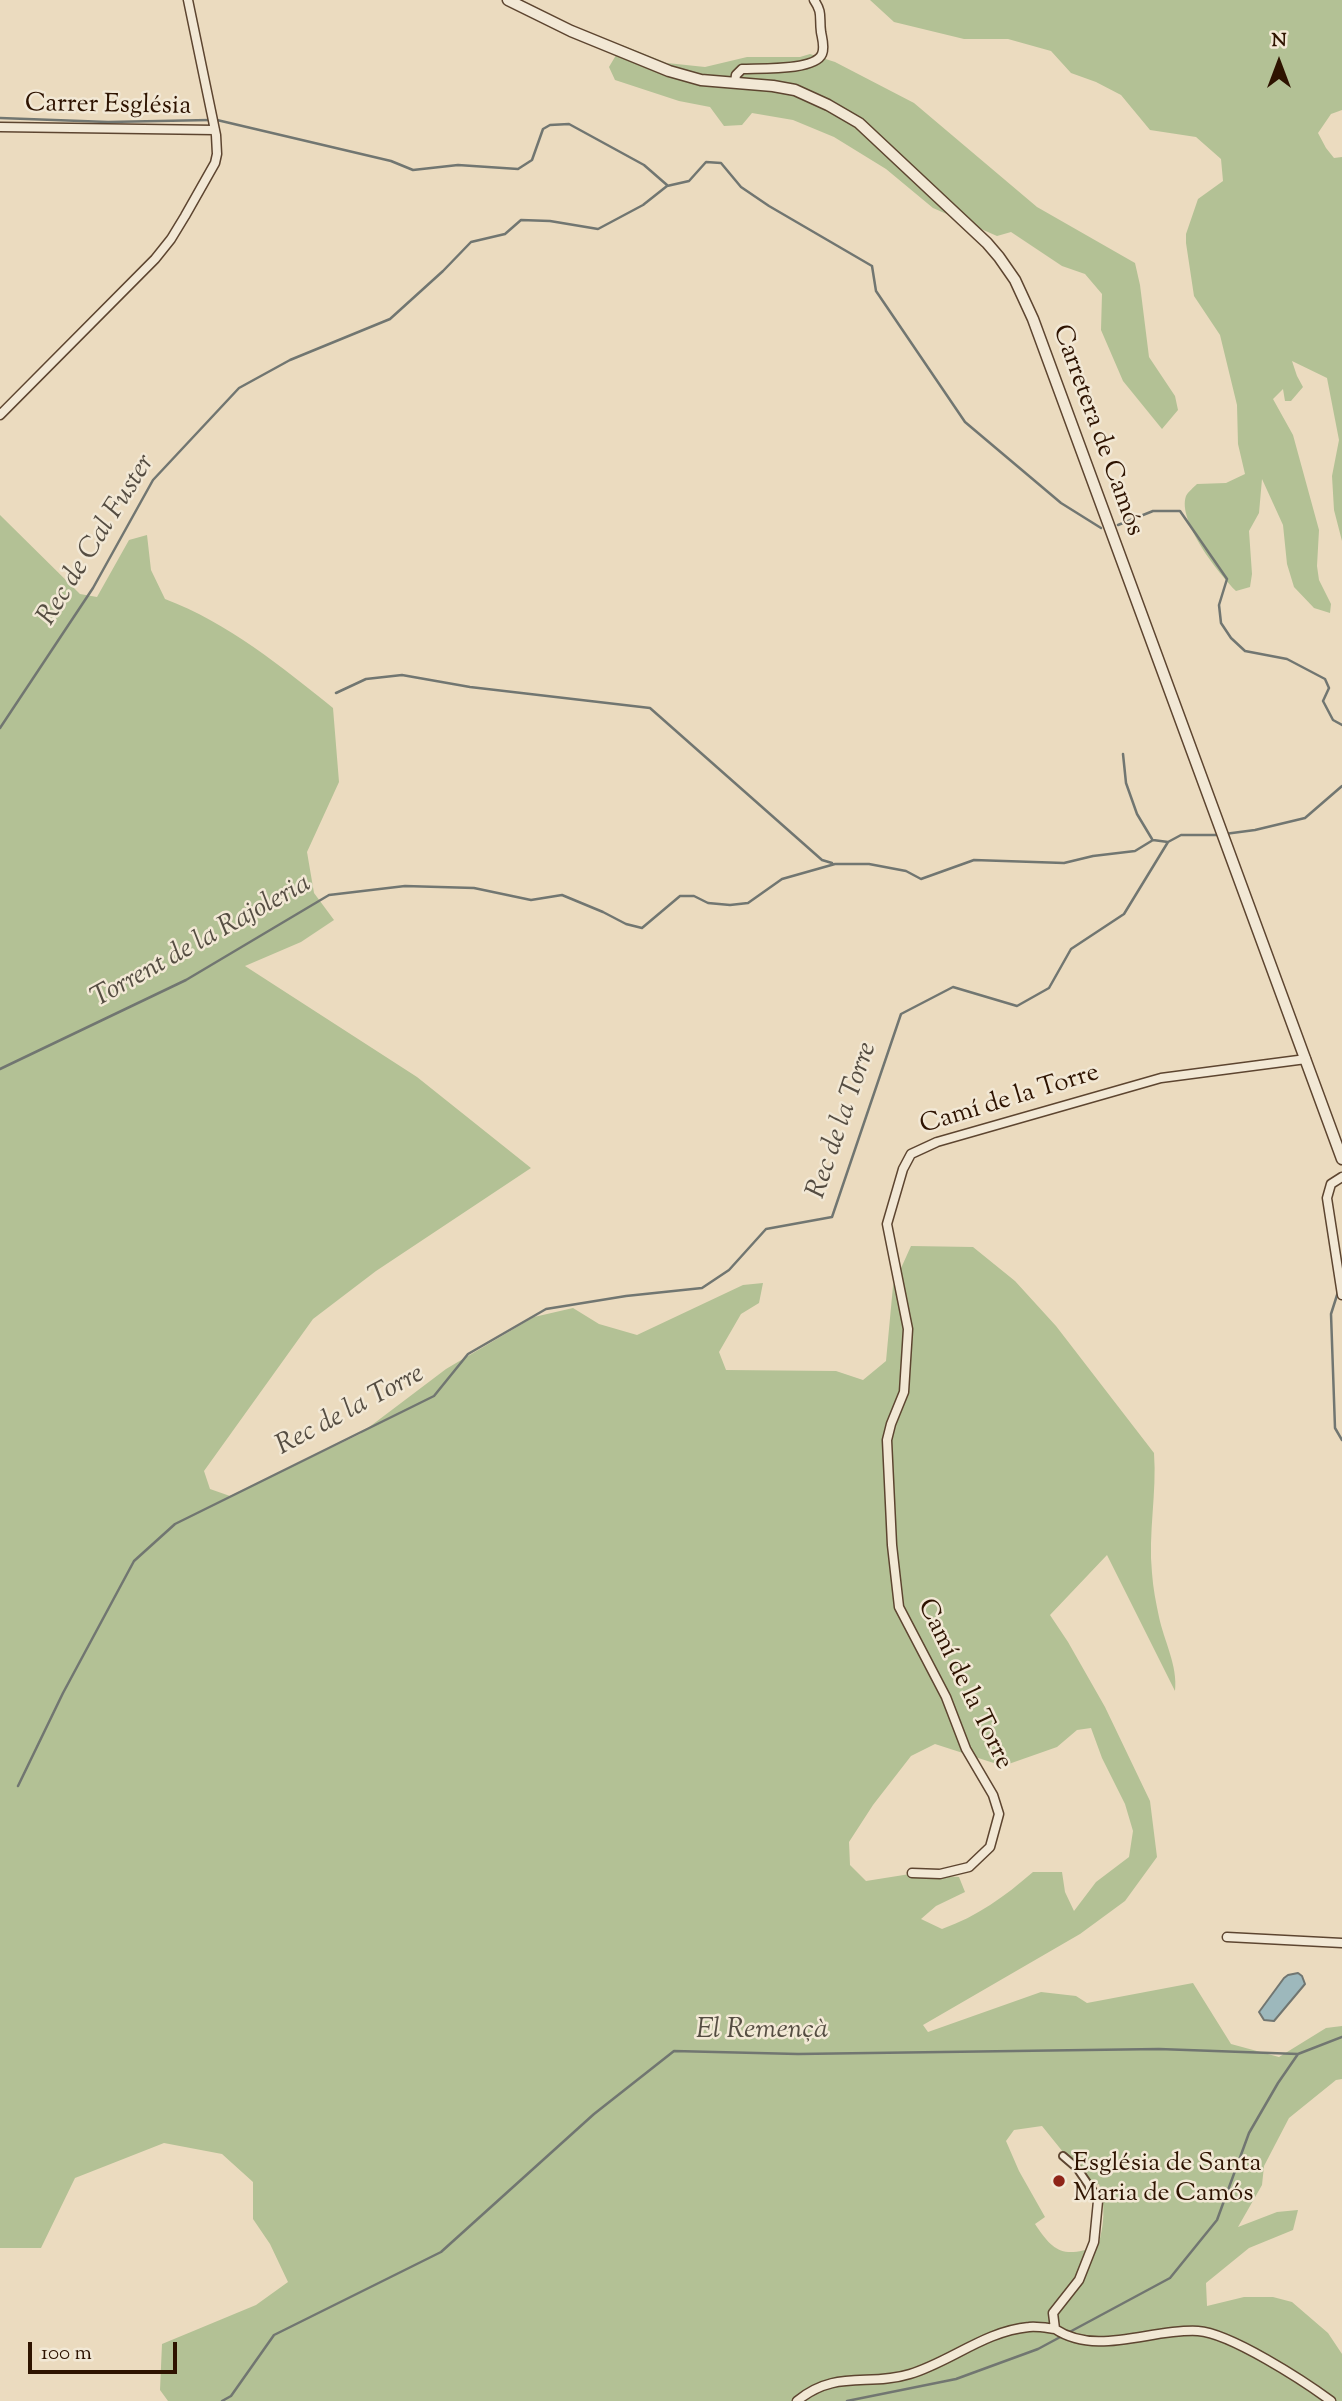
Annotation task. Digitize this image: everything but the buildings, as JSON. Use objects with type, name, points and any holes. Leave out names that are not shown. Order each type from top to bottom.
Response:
[{"type":"street","points":[[0,415],[155,258],[171,239],[215,163],[215,130],[188,0]]},
{"type":"street","name":"Carretera de Camós","points":[[508,0],[571,31],[669,71],[701,80],[760,83],[795,90],[828,104],[859,123],[987,243],[1006,267],[1033,319],[1342,1159]]},
{"type":"street","points":[[735,82],[736,75],[742,69],[787,67],[817,60],[822,54],[823,43],[820,29],[821,9],[814,0]]},
{"type":"street","name":"Carrer Església","points":[[0,127],[215,130]]},
{"type":"street","name":"Camí de la Torre","points":[[912,1873],[940,1874],[969,1867],[990,1847],[999,1814],[993,1795],[966,1749],[946,1698],[899,1607],[892,1545],[887,1440],[904,1392],[908,1329],[887,1224],[903,1169],[911,1154],[937,1142],[1161,1078],[1306,1059]]},
{"type":"street","points":[[1342,1178],[1331,1184],[1327,1198],[1342,1295]]},
{"type":"street","points":[[1227,1937],[1342,1943]]},
{"type":"street","points":[[1055,2329],[1053,2313],[1079,2280],[1094,2242],[1098,2201],[1077,2168],[1063,2155]]},
{"type":"street","points":[[797,2401],[810,2391],[831,2382],[907,2375],[1002,2332],[1030,2326],[1055,2329],[1073,2339],[1096,2341],[1197,2331],[1221,2335],[1331,2401]]},
{"type":"green space","points":[[870,0],[1342,0],[1342,110],[1331,114],[1318,133],[1334,158],[1342,157],[1342,541],[1334,510],[1332,476],[1339,440],[1327,378],[1292,361],[1303,387],[1291,401],[1285,401],[1283,389],[1273,399],[1293,435],[1319,530],[1317,566],[1319,580],[1331,604],[1330,613],[1314,608],[1294,587],[1287,564],[1283,525],[1262,479],[1259,513],[1249,531],[1252,574],[1250,587],[1236,591],[1210,560],[1193,533],[1185,507],[1186,496],[1197,484],[1226,483],[1245,474],[1238,444],[1237,405],[1220,335],[1194,296],[1186,243],[1186,234],[1198,199],[1223,181],[1221,159],[1196,137],[1150,130],[1121,95],[1071,73],[1051,51],[1008,39],[964,39],[894,22]]},
{"type":"green space","points":[[622,45],[667,63],[705,67],[747,57],[800,57],[810,54],[835,62],[914,103],[1037,207],[1135,263],[1149,357],[1175,396],[1178,410],[1162,429],[1123,381],[1101,330],[1102,294],[1085,274],[1062,266],[1011,232],[997,236],[933,208],[886,169],[834,137],[793,120],[752,113],[742,125],[724,126],[710,107],[679,101],[615,80],[609,67]]},
{"type":"green space","points":[[0,515],[80,594],[97,597],[129,540],[147,535],[151,570],[165,599],[232,633],[274,661],[333,708],[339,782],[307,852],[314,893],[334,920],[301,942],[245,966],[417,1077],[531,1168],[376,1271],[313,1319],[204,1471],[210,1489],[230,1496],[360,1434],[446,1369],[534,1317],[573,1308],[599,1324],[637,1335],[743,1285],[763,1283],[759,1303],[741,1314],[719,1352],[726,1370],[836,1371],[863,1380],[886,1361],[893,1286],[911,1246],[973,1247],[1015,1281],[1056,1326],[1154,1453],[1152,1579],[1174,1672],[1175,1691],[1107,1555],[1050,1615],[1105,1707],[1150,1801],[1157,1857],[1125,1901],[1080,1934],[923,2025],[928,2032],[1041,1992],[1076,1996],[1087,2003],[1193,1983],[1231,2044],[1279,2057],[1326,2028],[1342,2026],[1342,2079],[1336,2080],[1289,2118],[1264,2166],[1262,2185],[1238,2227],[1277,2212],[1298,2210],[1293,2230],[1249,2248],[1206,2283],[1207,2306],[1244,2297],[1273,2297],[1292,2302],[1328,2333],[1342,2354],[1342,2401],[168,2401],[160,2390],[162,2344],[256,2305],[288,2282],[270,2244],[253,2219],[253,2182],[222,2154],[164,2143],[75,2178],[41,2248],[0,2248]],"holes":[[[1091,1728],[1102,1758],[1125,1804],[1133,1831],[1129,1857],[1096,1882],[1074,1911],[1065,1892],[1062,1872],[1033,1872],[990,1905],[942,1929],[921,1919],[936,1906],[965,1892],[959,1877],[910,1874],[866,1881],[850,1865],[849,1842],[873,1805],[911,1756],[935,1744],[1003,1766],[1057,1747],[1077,1730]],[[1042,2126],[1063,2152],[1082,2167],[1094,2186],[1099,2184],[1103,2215],[1098,2246],[1076,2252],[1061,2250],[1054,2247],[1035,2224],[1045,2217],[1019,2171],[1006,2141],[1014,2130]]]},
{"type":"water","points":[[1298,1973],[1305,1984],[1274,2021],[1264,2020],[1259,2012],[1284,1978]]},
{"type":"waterway","points":[[0,118],[108,122],[210,120]]},
{"type":"waterway","points":[[217,120],[391,161],[413,170],[458,165],[518,169],[532,160],[543,129],[550,125],[569,124],[644,165],[667,185]]},
{"type":"waterway","name":"Rec de Cal Fuster","points":[[0,728],[93,588],[153,480],[239,388],[290,360],[390,319],[471,242],[505,234],[521,220],[550,221],[598,229],[643,205],[667,186],[689,181],[706,162],[721,163],[741,187],[872,266],[876,291],[965,422],[1061,503],[1101,528]]},
{"type":"waterway","name":"Rec de Cal Fuster","points":[[1118,525],[1153,511],[1180,511],[1227,579],[1219,605],[1221,623],[1231,638],[1245,651],[1287,659],[1325,679],[1329,688],[1323,701],[1333,720],[1342,725]]},
{"type":"waterway","points":[[336,693],[366,679],[402,675],[470,687],[650,708],[822,860],[832,863]]},
{"type":"waterway","points":[[1123,754],[1126,783],[1137,814],[1152,839]]},
{"type":"waterway","name":"Torrent de la Rajoleria","points":[[0,1069],[186,980],[329,895],[405,886],[474,888],[531,900],[562,895],[626,924],[642,928],[680,896],[694,896],[708,903],[748,903],[782,879],[835,864],[869,864],[906,871],[921,879],[974,860],[1064,863],[1135,851],[1153,840],[1168,842],[1181,835],[1217,835],[1255,830],[1305,818],[1342,786]]},
{"type":"waterway","name":"Rec de la Torre","points":[[18,1786],[63,1693],[134,1561],[175,1524],[434,1396],[468,1354],[546,1309],[626,1296],[702,1288],[729,1270],[766,1229],[832,1217],[901,1014],[953,987],[1017,1006],[1049,988],[1071,949],[1124,914],[1168,842]]},
{"type":"waterway","name":"El Remençà","points":[[1338,1292],[1331,1314],[1335,1428],[1342,1440]]},
{"type":"waterway","name":"El Remençà","points":[[222,2401],[231,2396],[274,2335],[441,2252],[594,2114],[674,2051],[798,2054],[1159,2049],[1298,2054],[1342,2037]]},
{"type":"waterway","points":[[847,2401],[956,2379],[1038,2349],[1170,2278],[1217,2220],[1249,2133],[1298,2054]]},
{"type":"place","name":"Església de Santa Maria de Camós","points":[[1059,2181]]}]
